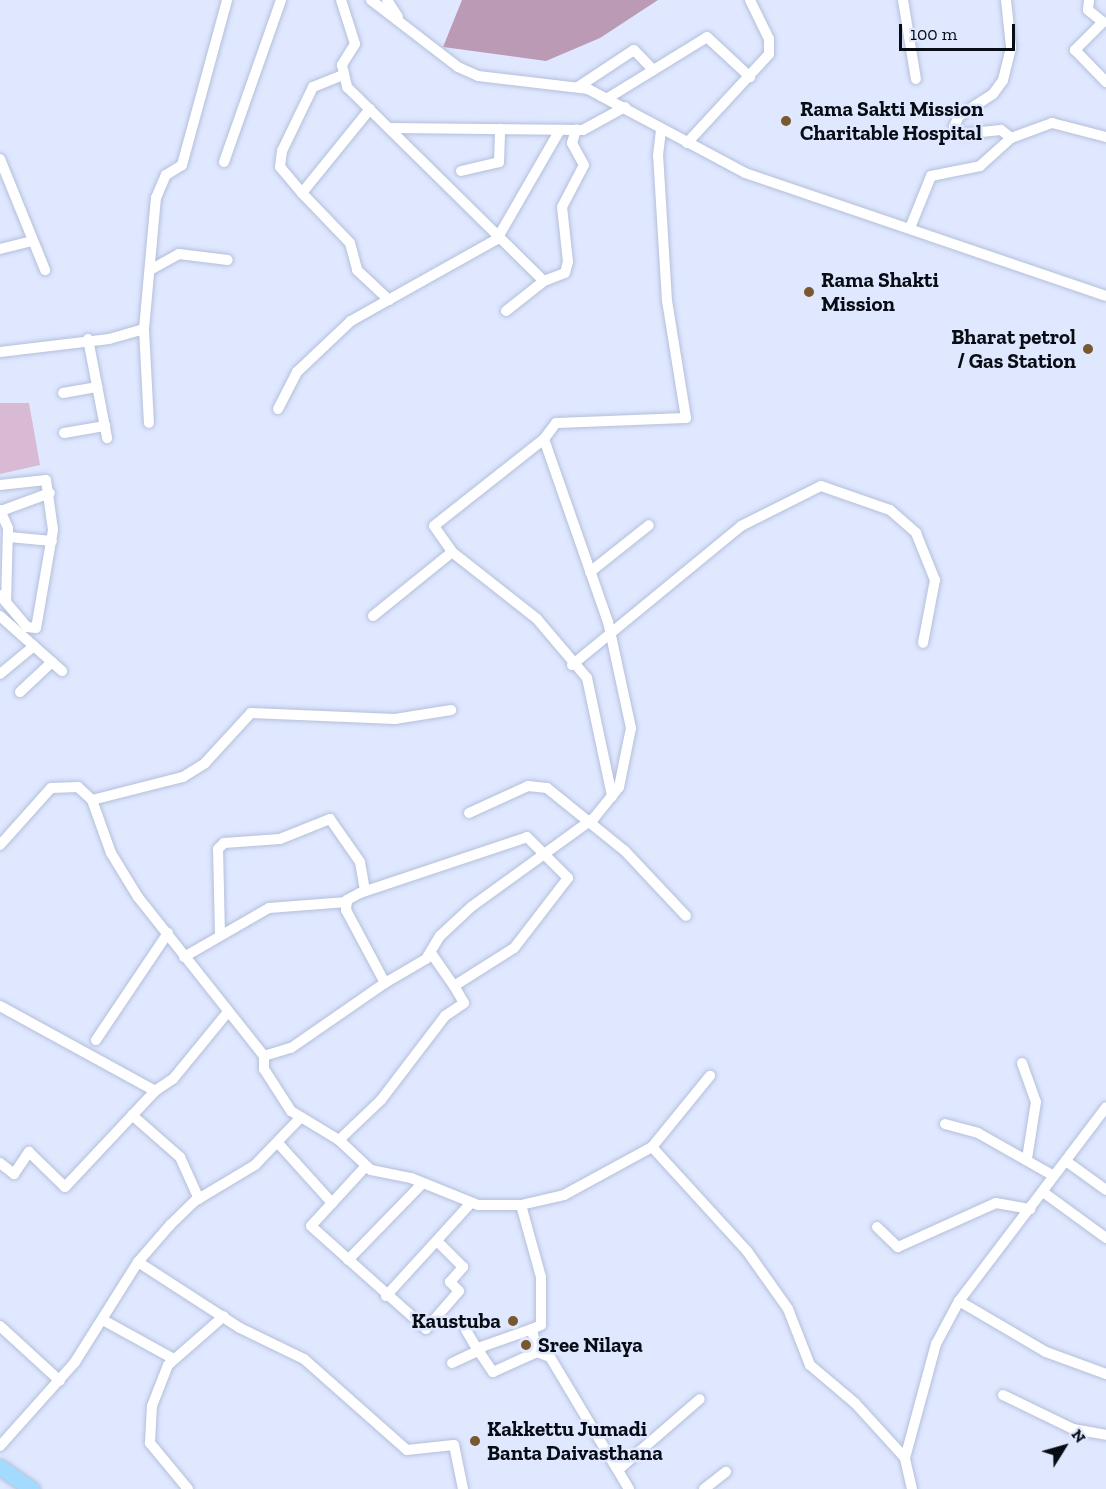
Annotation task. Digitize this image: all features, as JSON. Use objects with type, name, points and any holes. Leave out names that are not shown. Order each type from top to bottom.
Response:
[{"type":"highway","points":[[0,1467],[32,1489]]},
{"type":"street","points":[[149,423],[144,329],[152,269],[150,233],[156,198],[166,175],[182,165],[227,0]]},
{"type":"street","points":[[224,162],[281,0]]},
{"type":"street","points":[[341,0],[355,44],[342,65],[347,87],[497,239],[544,281]]},
{"type":"street","points":[[371,0],[458,67],[478,76],[578,87],[608,98],[745,173],[1105,293]]},
{"type":"street","points":[[387,0],[403,23]]},
{"type":"street","points":[[687,142],[769,54],[769,39],[750,0]]},
{"type":"street","points":[[903,0],[916,79]]},
{"type":"street","points":[[1006,0],[1011,47],[1003,80],[993,94],[959,116],[954,128],[962,134],[1001,130],[1011,138]]},
{"type":"street","points":[[1089,0],[1088,10],[1103,22],[1075,50],[1106,82]]},
{"type":"street","points":[[608,98],[708,37],[750,77]]},
{"type":"street","points":[[578,87],[634,50],[653,70]]},
{"type":"street","points":[[343,75],[313,87],[287,137],[280,167],[350,243],[357,270],[389,300]]},
{"type":"street","points":[[389,128],[576,130],[625,107]]},
{"type":"street","points":[[302,193],[370,109]]},
{"type":"street","points":[[910,228],[931,176],[980,166],[1011,138],[1052,123],[1106,137]]},
{"type":"street","points":[[461,171],[499,162],[500,129]]},
{"type":"street","points":[[612,796],[600,718],[587,678],[572,664],[537,619],[452,552],[434,526],[544,439],[556,423],[686,418],[667,301],[658,155],[662,129]]},
{"type":"street","points":[[278,409],[285,389],[328,340],[389,300],[497,239],[560,130]]},
{"type":"street","points":[[506,311],[544,281],[558,279],[568,262],[562,207],[584,165],[572,142],[576,130]]},
{"type":"street","points":[[0,159],[29,242],[45,270]]},
{"type":"street","points":[[0,249],[29,242]]},
{"type":"street","points":[[152,269],[179,254],[228,260]]},
{"type":"street","points":[[0,352],[144,329]]},
{"type":"street","points":[[88,339],[107,438]]},
{"type":"street","points":[[63,393],[98,387]]},
{"type":"street","points":[[64,434],[105,426]]},
{"type":"street","points":[[264,1056],[291,1048],[431,953],[440,936],[471,907],[588,824],[612,796],[627,759],[631,728],[611,638],[544,439]]},
{"type":"street","points":[[0,485],[40,478],[50,493],[52,541],[40,623],[27,627],[3,599],[3,563],[9,537],[0,510],[50,493]]},
{"type":"street","points":[[572,664],[611,638],[741,526],[821,486],[890,510],[916,532],[935,580],[923,643]]},
{"type":"street","points":[[590,572],[649,525]]},
{"type":"street","points":[[9,537],[52,541]]},
{"type":"street","points":[[373,616],[452,552]]},
{"type":"street","points":[[1,620],[62,670]]},
{"type":"street","points":[[0,674],[34,646]]},
{"type":"street","points":[[20,692],[51,662]]},
{"type":"street","points":[[92,800],[183,777],[205,763],[251,713],[394,719],[451,710]]},
{"type":"street","points":[[0,845],[51,788],[72,785],[92,800],[111,853],[184,957],[264,1056],[264,1069],[284,1102],[301,1117],[339,1140],[366,1166],[423,1183],[471,1203],[521,1205],[564,1195],[652,1147],[710,1076]]},
{"type":"street","points":[[469,813],[528,786],[547,788],[588,824],[625,851],[686,916]]},
{"type":"street","points":[[220,935],[218,849],[224,843],[280,839],[330,819],[360,862],[365,891]]},
{"type":"street","points":[[184,957],[269,908],[346,902],[365,891],[526,837],[548,854],[568,878],[514,948],[454,986]]},
{"type":"street","points":[[346,902],[385,983]]},
{"type":"street","points":[[96,1040],[168,933]]},
{"type":"street","points":[[339,1140],[374,1108],[445,1016],[464,1003],[431,953]]},
{"type":"street","points":[[0,1006],[155,1091]]},
{"type":"street","points":[[0,1163],[14,1174],[29,1152],[65,1187],[155,1091],[173,1079],[227,1013]]},
{"type":"street","points":[[1022,1063],[1036,1102],[1027,1159]]},
{"type":"street","points":[[912,1489],[905,1458],[936,1344],[959,1301],[1106,1107]]},
{"type":"street","points":[[132,1114],[180,1157],[199,1199]]},
{"type":"street","points":[[0,1446],[60,1381],[103,1320],[138,1262],[199,1199],[255,1165],[301,1117]]},
{"type":"street","points":[[945,1124],[978,1133],[1054,1176]]},
{"type":"street","points":[[278,1143],[332,1203]]},
{"type":"street","points":[[652,1147],[747,1251],[788,1309],[810,1365],[855,1403],[905,1458]]},
{"type":"street","points":[[1066,1161],[1106,1190]]},
{"type":"street","points":[[366,1166],[311,1226],[386,1296],[426,1329],[459,1291],[450,1282],[463,1267],[438,1242]]},
{"type":"street","points":[[348,1260],[423,1183]]},
{"type":"street","points":[[1043,1192],[1106,1238]]},
{"type":"street","points":[[386,1296],[438,1242],[471,1203]]},
{"type":"street","points":[[877,1227],[898,1247],[996,1203],[1030,1209]]},
{"type":"street","points":[[452,1363],[541,1325],[543,1302],[521,1205]]},
{"type":"street","points":[[138,1262],[224,1317],[304,1359],[407,1450],[454,1445],[464,1489]]},
{"type":"street","points":[[959,1301],[1046,1352],[1106,1374]]},
{"type":"street","points":[[188,1489],[150,1443],[152,1406],[174,1359],[224,1317]]},
{"type":"street","points":[[103,1320],[174,1359]]},
{"type":"street","points":[[0,1326],[60,1381]]},
{"type":"street","points":[[532,1329],[537,1352]]},
{"type":"street","points":[[466,1330],[493,1372],[537,1352],[550,1357],[629,1489]]},
{"type":"street","points":[[1003,1395],[1072,1429],[1106,1435]]},
{"type":"street","points":[[618,1470],[700,1399]]},
{"type":"street","points":[[704,1489],[726,1472]]},
{"type":"shaded area","points":[[462,0],[658,0],[600,38],[546,61],[443,47]]},
{"type":"shaded area","points":[[0,403],[29,403],[40,465],[0,474]]},
{"type":"place","name":"Rama Sakti Mission Charitable Hospital","points":[[786,121]]},
{"type":"place","name":"Rama Shakti Mission","points":[[809,292]]},
{"type":"place","name":"Bharat petrol / Gas Station","points":[[1088,349]]},
{"type":"place","name":"Kaustuba","points":[[513,1321]]},
{"type":"place","name":"Sree Nilaya","points":[[526,1345]]},
{"type":"place","name":"Kakkettu Jumadi Banta Daivasthana","points":[[475,1441]]}]
